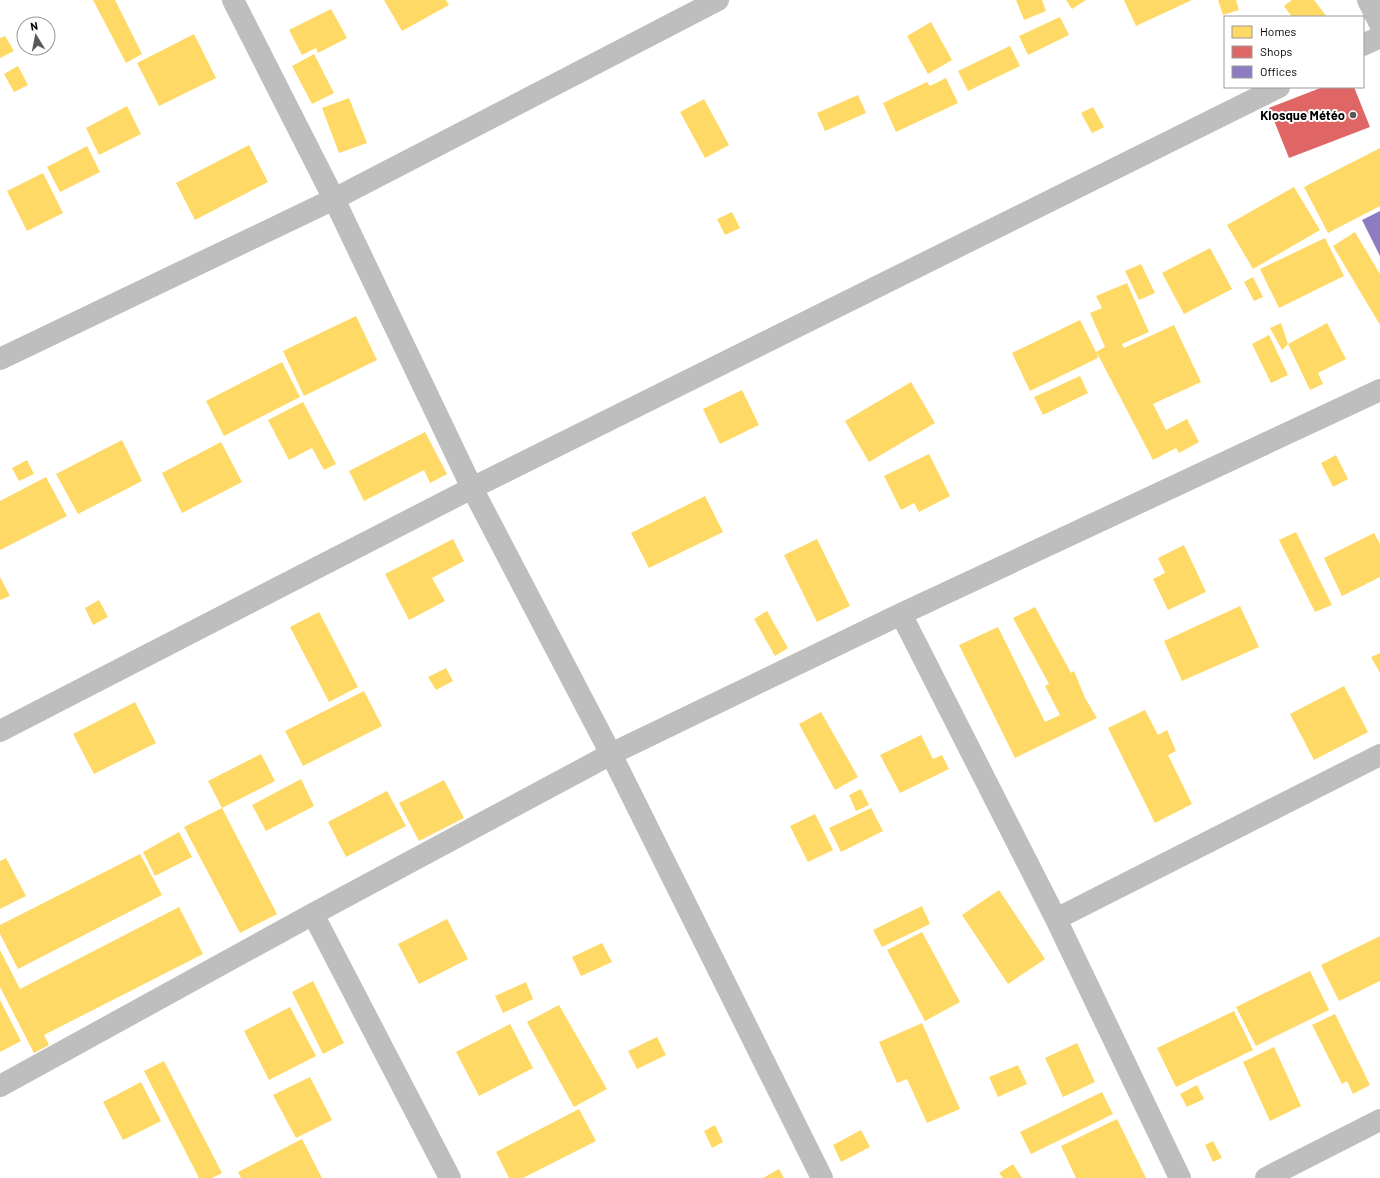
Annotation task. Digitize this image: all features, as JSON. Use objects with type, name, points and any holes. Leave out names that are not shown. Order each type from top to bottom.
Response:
[{"type":"street","points":[[232,0],[334,199],[472,488],[610,754],[822,1178]]},
{"type":"street","points":[[0,359],[334,199],[718,0]]},
{"type":"street","points":[[1368,0],[1380,24]]},
{"type":"street","points":[[1364,45],[1380,37]]},
{"type":"street","points":[[0,731],[472,488],[1277,88]]},
{"type":"street","points":[[0,1086],[313,914],[610,754],[902,614],[1380,390]]},
{"type":"street","points":[[902,614],[1056,919],[1180,1178]]},
{"type":"street","points":[[1056,919],[1380,754]]},
{"type":"street","points":[[313,914],[450,1178]]},
{"type":"street","points":[[1266,1178],[1380,1120]]},
{"type":"building: Homes","points":[[93,0],[115,0],[142,54],[126,63]]},
{"type":"building: Homes","points":[[384,0],[446,0],[449,5],[402,31]]},
{"type":"building: Homes","points":[[1016,0],[1042,0],[1046,11],[1024,20]]},
{"type":"building: Homes","points":[[1066,0],[1086,0],[1072,9]]},
{"type":"building: Homes","points":[[1124,0],[1192,0],[1136,26]]},
{"type":"building: Homes","points":[[1218,0],[1236,0],[1239,10],[1223,15]]},
{"type":"building: Homes","points":[[1292,0],[1314,0],[1326,16],[1291,16],[1284,6]]},
{"type":"building: Homes","points":[[331,9],[347,38],[318,53],[316,48],[302,55],[289,30]]},
{"type":"building: Homes","points":[[1060,17],[1069,35],[1028,55],[1019,36]]},
{"type":"building: Homes","points":[[931,22],[952,60],[928,74],[907,36]]},
{"type":"building: Homes","points":[[194,34],[216,78],[159,106],[137,63]]},
{"type":"building: Homes","points":[[5,36],[14,51],[0,58],[0,38]]},
{"type":"building: Homes","points":[[1010,46],[1020,66],[968,91],[958,71]]},
{"type":"building: Homes","points":[[314,54],[334,93],[312,104],[292,66]]},
{"type":"building: Homes","points":[[18,66],[28,85],[14,92],[4,74]]},
{"type":"building: Homes","points":[[946,78],[958,103],[896,132],[883,103],[927,82],[930,86]]},
{"type":"building: Homes","points":[[858,95],[866,113],[825,131],[817,113]]},
{"type":"building: Homes","points":[[349,98],[367,143],[339,153],[322,108]]},
{"type":"building: Homes","points":[[704,99],[729,145],[705,158],[680,112]]},
{"type":"building: Homes","points":[[127,106],[141,134],[99,155],[86,128]]},
{"type":"building: Homes","points":[[1093,107],[1104,127],[1092,133],[1081,113]]},
{"type":"building: Homes","points":[[249,145],[268,182],[195,220],[176,183]]},
{"type":"building: Homes","points":[[87,146],[100,172],[60,192],[47,167]]},
{"type":"building: Homes","points":[[1380,148],[1380,206],[1328,233],[1304,187]]},
{"type":"building: Homes","points":[[43,173],[63,213],[27,231],[7,191]]},
{"type":"building: Homes","points":[[1294,187],[1320,230],[1253,269],[1227,225]]},
{"type":"building: Homes","points":[[732,212],[740,228],[725,235],[717,219]]},
{"type":"building: Homes","points":[[1355,232],[1380,274],[1380,325],[1333,246]]},
{"type":"building: Homes","points":[[1325,238],[1344,276],[1279,308],[1260,269]]},
{"type":"building: Homes","points":[[1210,248],[1232,289],[1184,314],[1162,273]]},
{"type":"building: Homes","points":[[1141,264],[1155,293],[1139,300],[1125,271]]},
{"type":"building: Homes","points":[[1253,277],[1263,297],[1254,301],[1244,282]]},
{"type":"building: Homes","points":[[1127,283],[1149,332],[1122,344],[1124,348],[1174,325],[1201,382],[1153,404],[1166,430],[1187,419],[1199,442],[1179,453],[1176,448],[1153,460],[1097,353],[1098,358],[1030,391],[1012,353],[1080,320],[1096,352],[1105,347],[1090,313],[1102,308],[1096,296]]},
{"type":"building: Homes","points":[[356,316],[377,360],[304,396],[283,351]]},
{"type":"building: Homes","points":[[1281,323],[1288,344],[1282,350],[1270,328]]},
{"type":"building: Homes","points":[[1327,323],[1346,359],[1318,373],[1323,384],[1310,390],[1288,344]]},
{"type":"building: Homes","points":[[1269,335],[1288,375],[1271,383],[1252,344]]},
{"type":"building: Homes","points":[[282,362],[300,397],[224,436],[206,401]]},
{"type":"building: Homes","points":[[1080,376],[1088,393],[1043,415],[1034,397]]},
{"type":"building: Homes","points":[[911,382],[935,423],[869,462],[845,421]]},
{"type":"building: Homes","points":[[742,390],[759,425],[720,444],[703,409]]},
{"type":"building: Homes","points":[[303,402],[336,464],[324,470],[312,448],[289,460],[268,420]]},
{"type":"building: Homes","points":[[425,432],[447,474],[430,483],[424,470],[364,501],[349,471]]},
{"type":"building: Homes","points":[[122,440],[142,481],[78,514],[56,474]]},
{"type":"building: Homes","points":[[221,442],[242,482],[182,513],[162,473]]},
{"type":"building: Homes","points":[[929,454],[950,496],[919,512],[914,503],[901,510],[884,476]]},
{"type":"building: Homes","points":[[1336,455],[1348,479],[1333,487],[1321,463]]},
{"type":"building: Homes","points":[[27,460],[34,474],[19,481],[12,468]]},
{"type":"building: Homes","points":[[46,477],[67,516],[0,550],[0,501]]},
{"type":"building: Homes","points":[[705,496],[723,532],[649,568],[631,533]]},
{"type":"building: Homes","points":[[1296,532],[1332,605],[1315,612],[1279,540]]},
{"type":"building: Homes","points":[[1374,533],[1380,544],[1380,577],[1342,596],[1324,558]]},
{"type":"building: Homes","points":[[453,539],[464,561],[432,578],[445,601],[409,620],[385,574]]},
{"type":"building: Homes","points":[[817,539],[850,606],[817,622],[784,555]]},
{"type":"building: Homes","points":[[1184,545],[1206,592],[1168,610],[1153,579],[1165,573],[1158,558]]},
{"type":"building: Homes","points":[[0,577],[10,596],[0,600]]},
{"type":"building: Homes","points":[[99,600],[108,617],[93,625],[85,608]]},
{"type":"building: Homes","points":[[1240,606],[1259,647],[1182,681],[1164,641]]},
{"type":"building: Homes","points":[[1035,607],[1071,673],[1074,671],[1085,698],[1097,718],[1015,758],[959,645],[998,627],[1045,722],[1060,715],[1045,686],[1049,684],[1013,618]]},
{"type":"building: Homes","points":[[767,611],[788,648],[775,656],[754,619]]},
{"type":"building: Homes","points":[[319,612],[358,687],[329,702],[290,627]]},
{"type":"building: Homes","points":[[1380,653],[1380,673],[1371,657]]},
{"type":"building: Homes","points":[[446,668],[453,681],[436,690],[428,677]]},
{"type":"building: Homes","points":[[1344,686],[1368,732],[1314,760],[1290,714]]},
{"type":"building: Homes","points":[[364,691],[382,726],[303,766],[285,731]]},
{"type":"building: Homes","points":[[135,702],[156,743],[94,774],[73,734]]},
{"type":"building: Homes","points":[[1145,710],[1158,735],[1167,730],[1176,751],[1168,755],[1192,804],[1155,823],[1108,728]]},
{"type":"building: Homes","points":[[821,712],[858,777],[835,790],[799,724]]},
{"type":"building: Homes","points":[[921,735],[933,759],[942,755],[949,769],[900,793],[880,755]]},
{"type":"building: Homes","points":[[261,754],[275,781],[222,808],[208,781]]},
{"type":"building: Homes","points":[[301,779],[314,806],[266,831],[252,805]]},
{"type":"building: Homes","points":[[444,780],[464,818],[419,841],[399,803]]},
{"type":"building: Homes","points":[[861,789],[869,805],[856,811],[849,795]]},
{"type":"building: Homes","points":[[387,791],[406,826],[346,857],[328,822]]},
{"type":"building: Homes","points":[[222,808],[277,914],[240,933],[184,827]]},
{"type":"building: Homes","points":[[871,808],[883,831],[841,852],[829,828]]},
{"type":"building: Homes","points":[[815,814],[833,850],[808,862],[790,826]]},
{"type":"building: Homes","points":[[179,832],[192,857],[155,876],[143,852]]},
{"type":"building: Homes","points":[[140,854],[162,895],[18,969],[0,934],[0,925]]},
{"type":"building: Homes","points":[[6,858],[26,896],[0,909],[0,861]]},
{"type":"building: Homes","points":[[999,890],[1045,959],[1008,984],[962,915]]},
{"type":"building: Homes","points":[[922,906],[930,924],[882,947],[873,930]]},
{"type":"building: Homes","points":[[179,907],[203,954],[44,1035],[49,1045],[34,1053],[0,987],[0,950],[20,989]]},
{"type":"building: Homes","points":[[447,919],[468,959],[419,984],[398,944]]},
{"type":"building: Homes","points":[[922,932],[960,1002],[925,1021],[887,950]]},
{"type":"building: Homes","points":[[1380,936],[1380,981],[1339,1001],[1321,965]]},
{"type":"building: Homes","points":[[602,943],[612,962],[581,976],[572,957]]},
{"type":"building: Homes","points":[[1310,971],[1329,1010],[1256,1046],[1236,1007]]},
{"type":"building: Homes","points":[[313,981],[344,1043],[323,1054],[292,992]]},
{"type":"building: Homes","points":[[526,982],[533,999],[503,1013],[495,996]]},
{"type":"building: Homes","points":[[0,1000],[21,1041],[0,1052]]},
{"type":"building: Homes","points":[[559,1005],[607,1089],[574,1107],[527,1022]]},
{"type":"building: Homes","points":[[290,1007],[316,1056],[269,1080],[244,1031]]},
{"type":"building: Homes","points":[[1234,1011],[1253,1050],[1176,1087],[1157,1048]]},
{"type":"building: Homes","points":[[1335,1014],[1370,1085],[1353,1094],[1347,1081],[1342,1084],[1312,1025]]},
{"type":"building: Homes","points":[[922,1023],[960,1109],[927,1123],[907,1079],[897,1083],[879,1042]]},
{"type":"building: Homes","points":[[510,1024],[533,1068],[479,1096],[456,1052]]},
{"type":"building: Homes","points":[[657,1037],[666,1055],[637,1069],[628,1051]]},
{"type":"building: Homes","points":[[1077,1043],[1095,1082],[1063,1097],[1045,1058]]},
{"type":"building: Homes","points":[[1274,1047],[1301,1106],[1270,1121],[1243,1062]]},
{"type":"building: Homes","points":[[164,1061],[222,1173],[212,1178],[199,1178],[144,1071]]},
{"type":"building: Homes","points":[[1018,1065],[1027,1084],[998,1097],[989,1077]]},
{"type":"building: Homes","points":[[310,1077],[332,1120],[296,1138],[273,1095]]},
{"type":"building: Homes","points":[[141,1082],[161,1121],[123,1140],[103,1102]]},
{"type":"building: Homes","points":[[1197,1085],[1204,1099],[1187,1107],[1180,1094]]},
{"type":"building: Homes","points":[[1102,1092],[1113,1114],[1031,1154],[1020,1132]]},
{"type":"building: Homes","points":[[579,1109],[596,1141],[523,1178],[509,1178],[496,1152]]},
{"type":"building: Homes","points":[[1117,1119],[1146,1178],[1076,1178],[1061,1146]]},
{"type":"building: Homes","points":[[715,1125],[723,1142],[712,1148],[704,1131]]},
{"type":"building: Homes","points":[[861,1130],[870,1147],[841,1162],[833,1145]]},
{"type":"building: Homes","points":[[302,1139],[322,1178],[241,1178],[238,1172]]},
{"type":"building: Homes","points":[[1213,1141],[1222,1158],[1213,1162],[1205,1145]]},
{"type":"building: Homes","points":[[1013,1164],[1022,1178],[1003,1178],[999,1173]]},
{"type":"building: Homes","points":[[779,1169],[784,1178],[763,1178]]},
{"type":"building: Shops","points":[[1320,88],[1354,88],[1370,127],[1289,158],[1269,108]]},
{"type":"building: Offices","points":[[1380,211],[1380,256],[1362,220]]},
{"type":"place","name":"Kiosque Météo","points":[[1353,115]]}]
